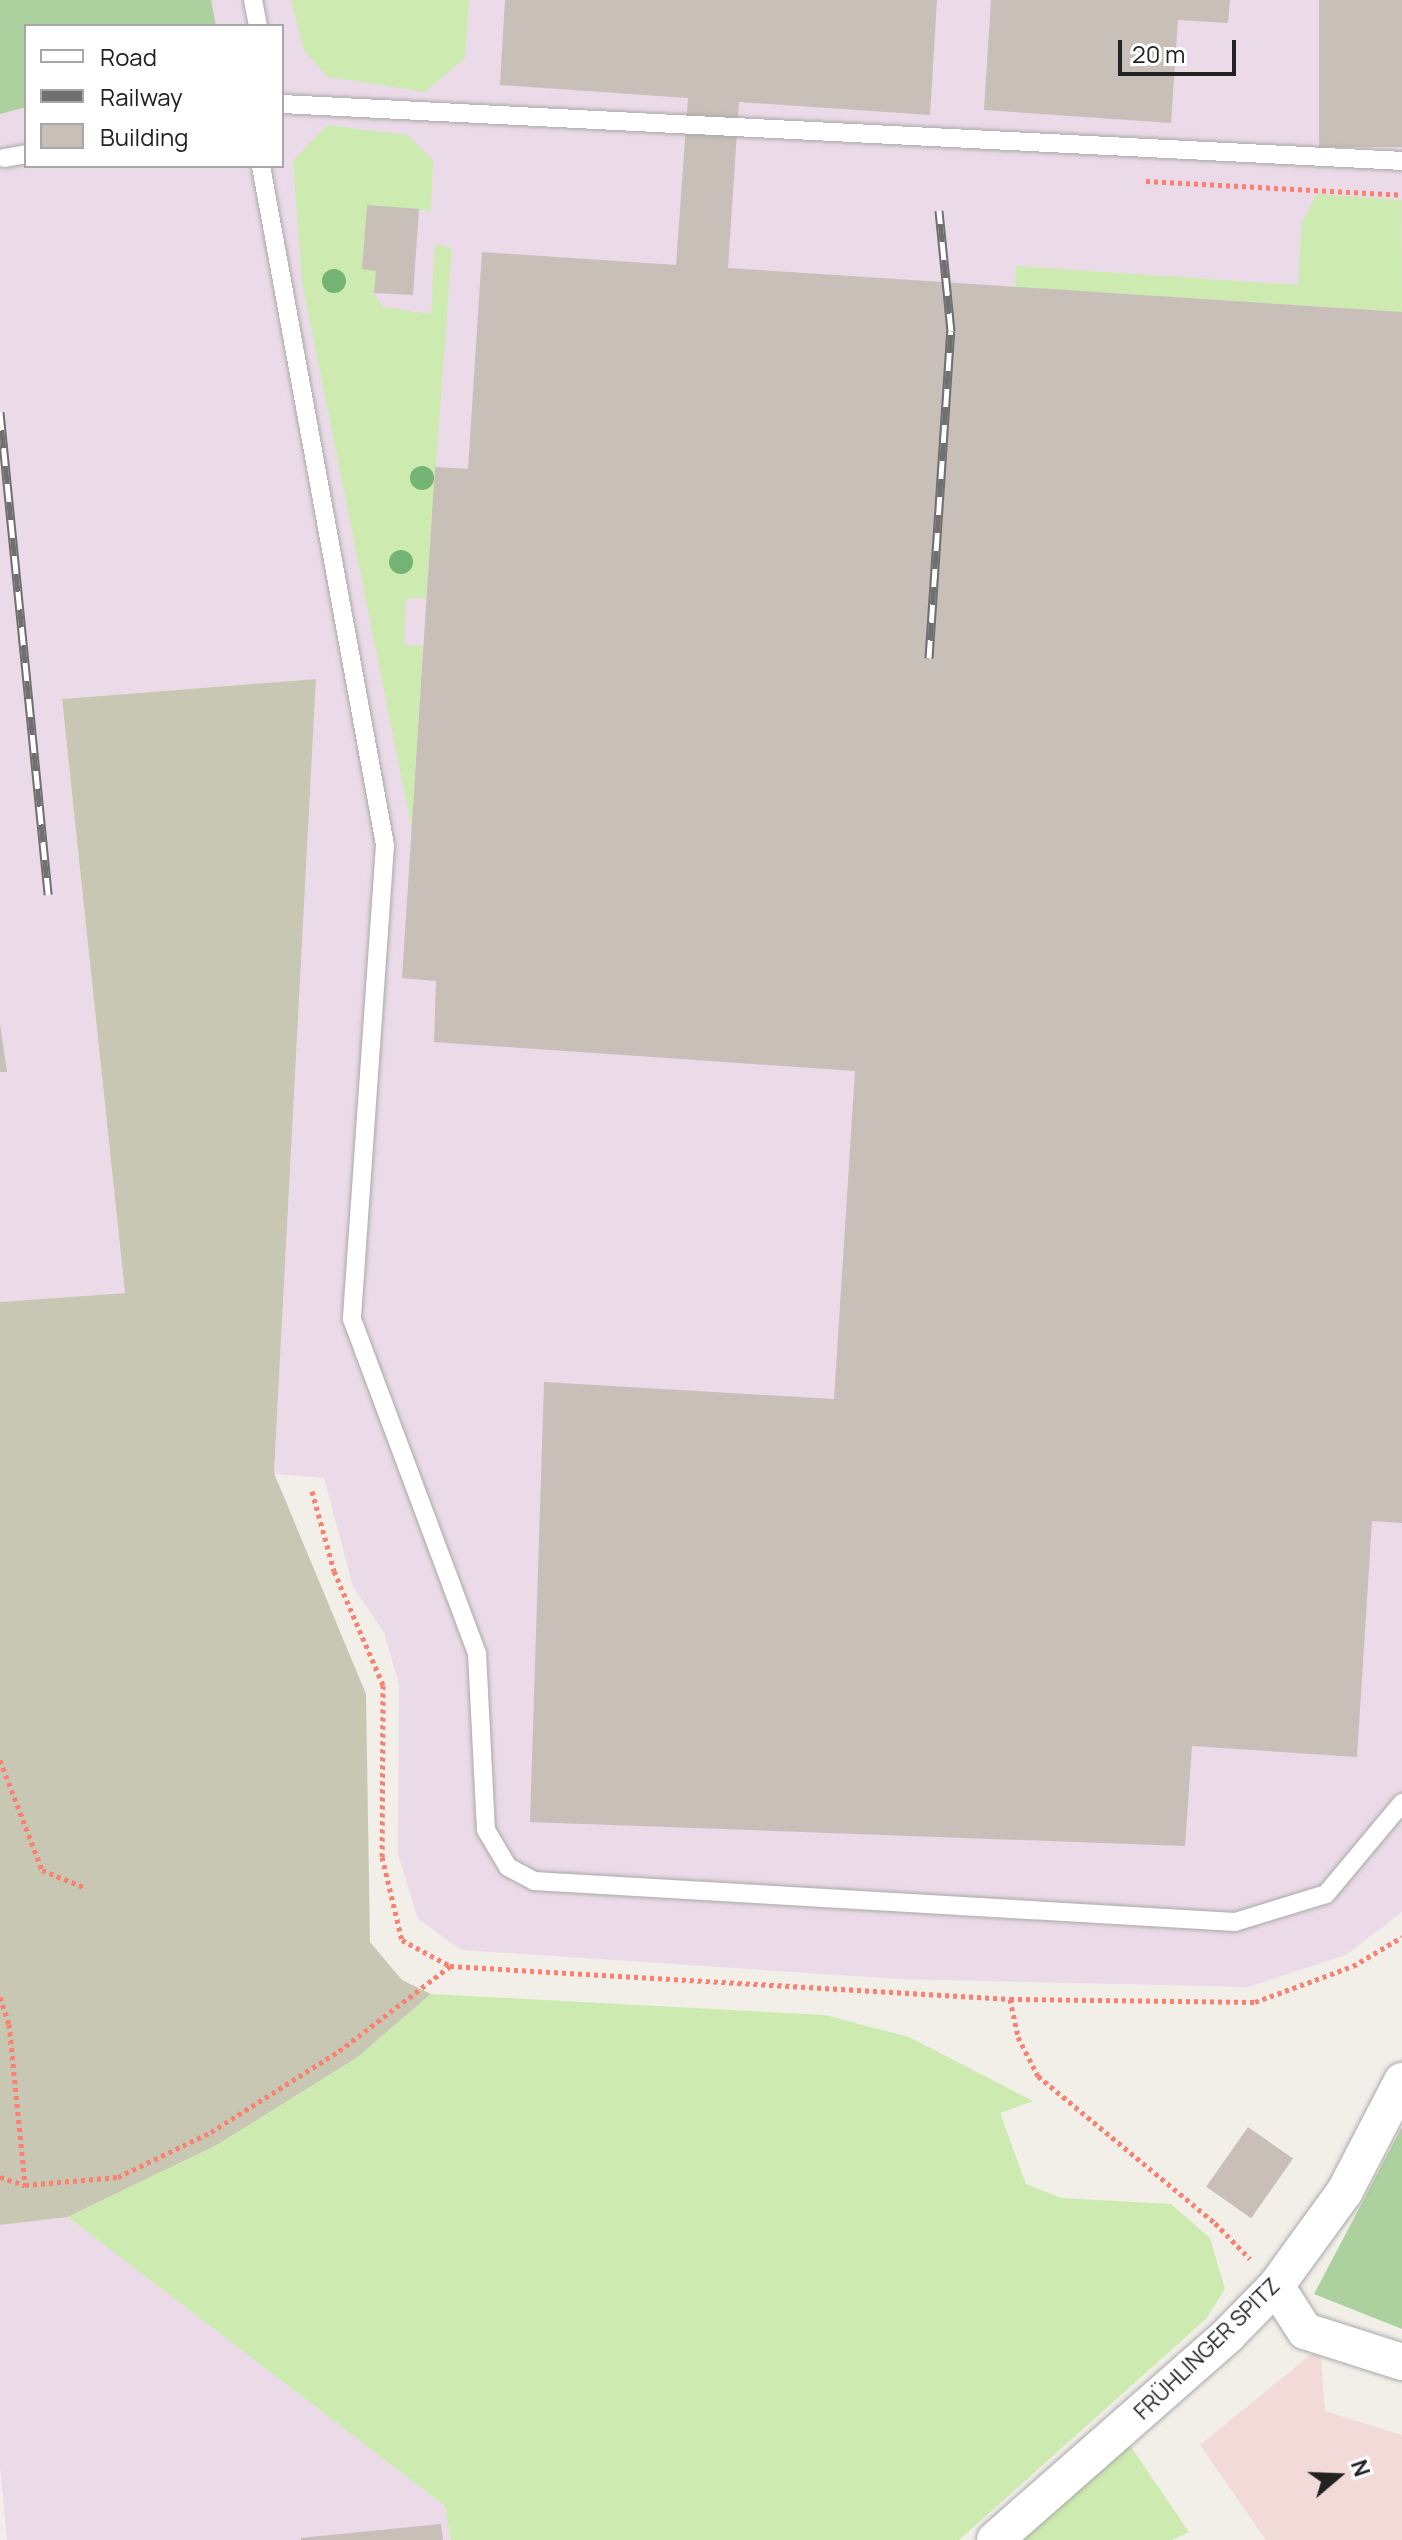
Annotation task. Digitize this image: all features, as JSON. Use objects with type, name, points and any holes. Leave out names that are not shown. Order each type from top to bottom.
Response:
[{"type":"street","name":"FRÜHLINGER SPITZ","points":[[995,2540],[1228,2335],[1276,2286],[1345,2191],[1402,2081]]},
{"type":"street","points":[[1276,2286],[1305,2331],[1402,2362]]},
{"type":"lane","points":[[253,0],[258,24]]},
{"type":"lane","points":[[284,104],[1402,161]]},
{"type":"lane","points":[[4,158],[24,154]]},
{"type":"lane","points":[[261,168],[259,177],[385,845],[352,1319],[477,1653],[486,1830],[508,1867],[534,1881],[1235,1922],[1326,1894],[1402,1803]]},
{"type":"path","points":[[0,1760],[42,1870],[86,1888]]},
{"type":"path","points":[[0,2177],[25,2185],[118,2177],[211,2132],[339,2051],[450,1966]]},
{"type":"path","points":[[0,1997],[9,2024],[25,2185]]},
{"type":"path","points":[[1010,1999],[1018,2037],[1038,2076],[1215,2223],[1276,2286]]},
{"type":"shaded area","points":[[0,0],[1402,0],[1402,1912],[1346,1955],[1248,1987],[899,1979],[461,1950],[418,1919],[398,1855],[399,1684],[384,1632],[353,1587],[324,1478],[274,1474],[316,679],[62,699],[125,1293],[0,1302]]},
{"type":"shaded area","points":[[316,679],[274,1473],[366,1694],[370,1942],[402,1980],[431,1994],[358,2057],[217,2145],[68,2217],[0,2225],[0,1302],[125,1293],[62,699]]},
{"type":"shaded area","points":[[68,2217],[445,2506],[451,2540],[7,2540],[0,2465],[0,2225]]},
{"type":"shaded area","points":[[1320,2347],[1325,2411],[1402,2435],[1402,2540],[1266,2540],[1200,2445]]},
{"type":"green space","points":[[0,0],[211,0],[216,24],[24,24],[24,108],[0,114]]},
{"type":"green space","points":[[291,0],[469,0],[465,58],[425,92],[328,77],[304,50]]},
{"type":"green space","points":[[327,125],[408,135],[433,160],[431,211],[367,206],[362,269],[376,271],[374,293],[383,307],[431,314],[435,244],[452,248],[426,598],[406,598],[404,645],[423,646],[412,829],[302,282],[293,161]]},
{"type":"green space","points":[[1317,194],[1401,200],[1402,312],[1015,287],[1016,266],[1298,285],[1302,222]]},
{"type":"green space","points":[[431,1994],[825,2015],[909,2037],[1033,2101],[1000,2113],[1026,2184],[1062,2198],[1171,2204],[1210,2238],[1225,2289],[1206,2319],[959,2540],[451,2540],[445,2506],[68,2217],[217,2145],[358,2057]]},
{"type":"green space","points":[[1402,2127],[1402,2329],[1314,2294]]},
{"type":"green space","points":[[1129,2444],[1189,2532],[1172,2540],[1020,2540]]},
{"type":"building","points":[[505,0],[937,0],[930,115],[739,102],[728,268],[1402,312],[1402,1523],[1372,1521],[1357,1757],[1192,1746],[1185,1846],[530,1822],[544,1382],[834,1399],[855,1071],[434,1042],[436,981],[402,978],[435,467],[468,469],[482,252],[676,265],[688,98],[500,85]]},
{"type":"building","points":[[991,0],[1230,0],[1228,23],[1178,20],[1171,123],[984,110]]},
{"type":"building","points":[[1319,0],[1402,0],[1402,147],[1319,147]]},
{"type":"building","points":[[367,205],[419,209],[413,295],[374,293],[376,271],[362,269]]},
{"type":"building","points":[[0,1024],[7,1072],[0,1072]]},
{"type":"building","points":[[1248,2127],[1293,2159],[1251,2218],[1206,2187]]},
{"type":"building","points":[[441,2524],[443,2540],[301,2540],[301,2538]]},
{"type":"railway","points":[[929,658],[951,331],[939,211]]},
{"type":"railway","points":[[0,412],[48,895]]}]
